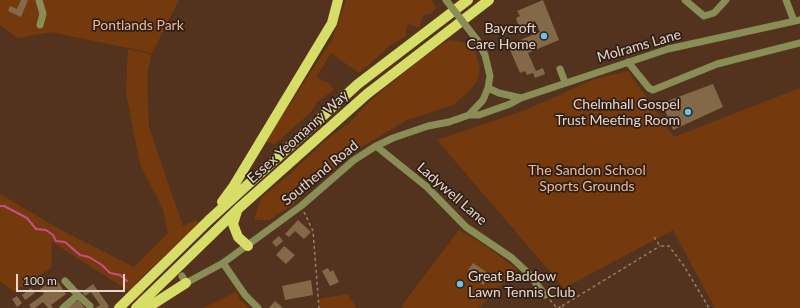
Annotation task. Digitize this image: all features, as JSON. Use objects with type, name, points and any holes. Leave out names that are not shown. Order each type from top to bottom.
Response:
[{"type":"main road","points":[[119,308],[209,220],[233,186],[332,23],[338,0]]},
{"type":"main road","name":"Essex Yeomanry Way","points":[[209,220],[358,84],[468,0]]},
{"type":"main road","name":"Essex Yeomanry Way","points":[[136,308],[238,209],[367,94],[489,0]]},
{"type":"main road","points":[[238,209],[233,224],[238,237],[248,246]]},
{"type":"main road","points":[[147,308],[184,280]]},
{"type":"street","points":[[39,0],[43,14],[40,25]]},
{"type":"street","name":"Southend Road","points":[[184,280],[223,263],[248,246],[301,206],[354,160],[376,146],[421,128],[461,119],[469,115],[483,100],[488,88],[489,65],[477,40],[446,0]]},
{"type":"street","points":[[685,0],[704,16],[714,13],[724,2]]},
{"type":"street","points":[[786,0],[797,20]]},
{"type":"street","name":"Molrams Lane","points":[[469,115],[479,115],[565,82],[668,49],[797,20]]},
{"type":"street","points":[[628,62],[649,88],[654,90],[717,64],[800,43]]},
{"type":"street","points":[[560,69],[565,82]]},
{"type":"street","points":[[488,88],[499,93],[521,98]]},
{"type":"street","name":"Ladywell Lane","points":[[376,146],[427,187],[466,227],[512,258],[529,274],[545,296]]},
{"type":"street","points":[[223,263],[245,295],[258,308]]},
{"type":"street","points":[[65,281],[90,306]]},
{"type":"street","points":[[63,308],[78,295]]},
{"type":"path","points":[[301,206],[313,231],[319,308]]},
{"type":"path","points":[[654,237],[660,246]]},
{"type":"path","points":[[545,296],[557,308],[562,307],[660,246],[670,246],[684,266],[709,308]]},
{"type":"green space","name":"Pontlands Park","points":[[0,0],[179,0],[152,53],[51,32],[18,38],[0,25]]},
{"type":"green space","points":[[346,0],[432,0],[436,8],[432,13],[423,15],[419,28],[408,24],[405,37],[391,45],[359,73],[331,53],[316,77],[327,82],[334,90],[317,102],[311,112],[275,144],[265,142],[332,40]]},
{"type":"green space","points":[[449,40],[467,43],[475,51],[480,69],[476,83],[464,96],[453,105],[407,120],[360,148],[317,182],[292,205],[269,220],[254,220],[261,198],[290,174],[327,139],[350,122],[371,100],[423,57]]},
{"type":"green space","points":[[128,49],[151,54],[147,77],[149,127],[183,226],[196,220],[199,223],[136,283],[156,305],[163,308],[147,308],[126,289],[52,242],[51,268],[14,292],[0,281],[0,194],[59,229],[134,267],[168,233],[163,209],[140,164],[126,93]]},
{"type":"green space","name":"The Sandon School Sports Grounds","points":[[628,71],[674,137],[800,88],[800,308],[715,308],[673,230],[564,288],[437,140],[523,111],[595,79]]},
{"type":"green space","name":"Great Baddow Lawn Tennis Club","points":[[459,230],[486,246],[517,269],[479,308],[402,308],[406,300]]},
{"type":"green space","points":[[236,292],[240,300],[249,308],[204,308]]},
{"type":"green space","points":[[348,294],[356,308],[320,308],[319,299]]},
{"type":"building","points":[[21,0],[28,0],[21,17],[8,11],[10,6],[17,9]]},
{"type":"building","name":"Baycroft Care Home","points":[[543,0],[559,40],[528,53],[536,71],[543,68],[545,74],[535,78],[533,73],[527,75],[525,71],[520,73],[508,45],[540,32],[535,21],[519,27],[516,18],[520,16],[517,11]]},
{"type":"building","name":"Chelmhall Gospel Trust Meeting Room","points":[[713,84],[723,107],[673,130],[662,103]]},
{"type":"building","points":[[298,220],[311,232],[304,239],[295,231],[289,237],[285,234]]},
{"type":"building","points":[[279,236],[283,241],[276,247],[272,242]]},
{"type":"building","points":[[284,246],[295,255],[286,264],[276,255]]},
{"type":"building","points":[[473,263],[491,275],[483,285],[475,279],[477,276],[468,270]]},
{"type":"building","points":[[328,268],[330,272],[333,270],[339,282],[330,286],[322,271]]},
{"type":"building","points":[[56,279],[66,294],[51,305],[53,308],[48,308],[43,302],[35,308],[31,308],[29,305],[44,294],[40,289]]},
{"type":"building","points":[[311,280],[313,295],[285,300],[282,286]]},
{"type":"building","points":[[93,284],[109,306],[107,308],[95,308],[100,305],[91,292],[85,296],[82,292]]},
{"type":"building","points":[[31,288],[35,293],[25,300],[22,295]]},
{"type":"building","points":[[17,296],[22,303],[17,307],[12,299]]},
{"type":"building","points":[[79,300],[85,308],[67,308]]},
{"type":"building","points":[[275,301],[283,308],[269,308]]},
{"type":"waterway","points":[[0,206],[4,206],[27,218],[36,229],[46,230],[53,235],[56,241],[65,242],[80,255],[89,257],[102,265],[110,273],[120,275],[127,281]]},
{"type":"place","name":"Baycroft Care Home","points":[[544,36]]},
{"type":"place","name":"Chelmhall Gospel Trust Meeting Room","points":[[688,112]]},
{"type":"place","name":"Great Baddow Lawn Tennis Club","points":[[460,284]]}]
